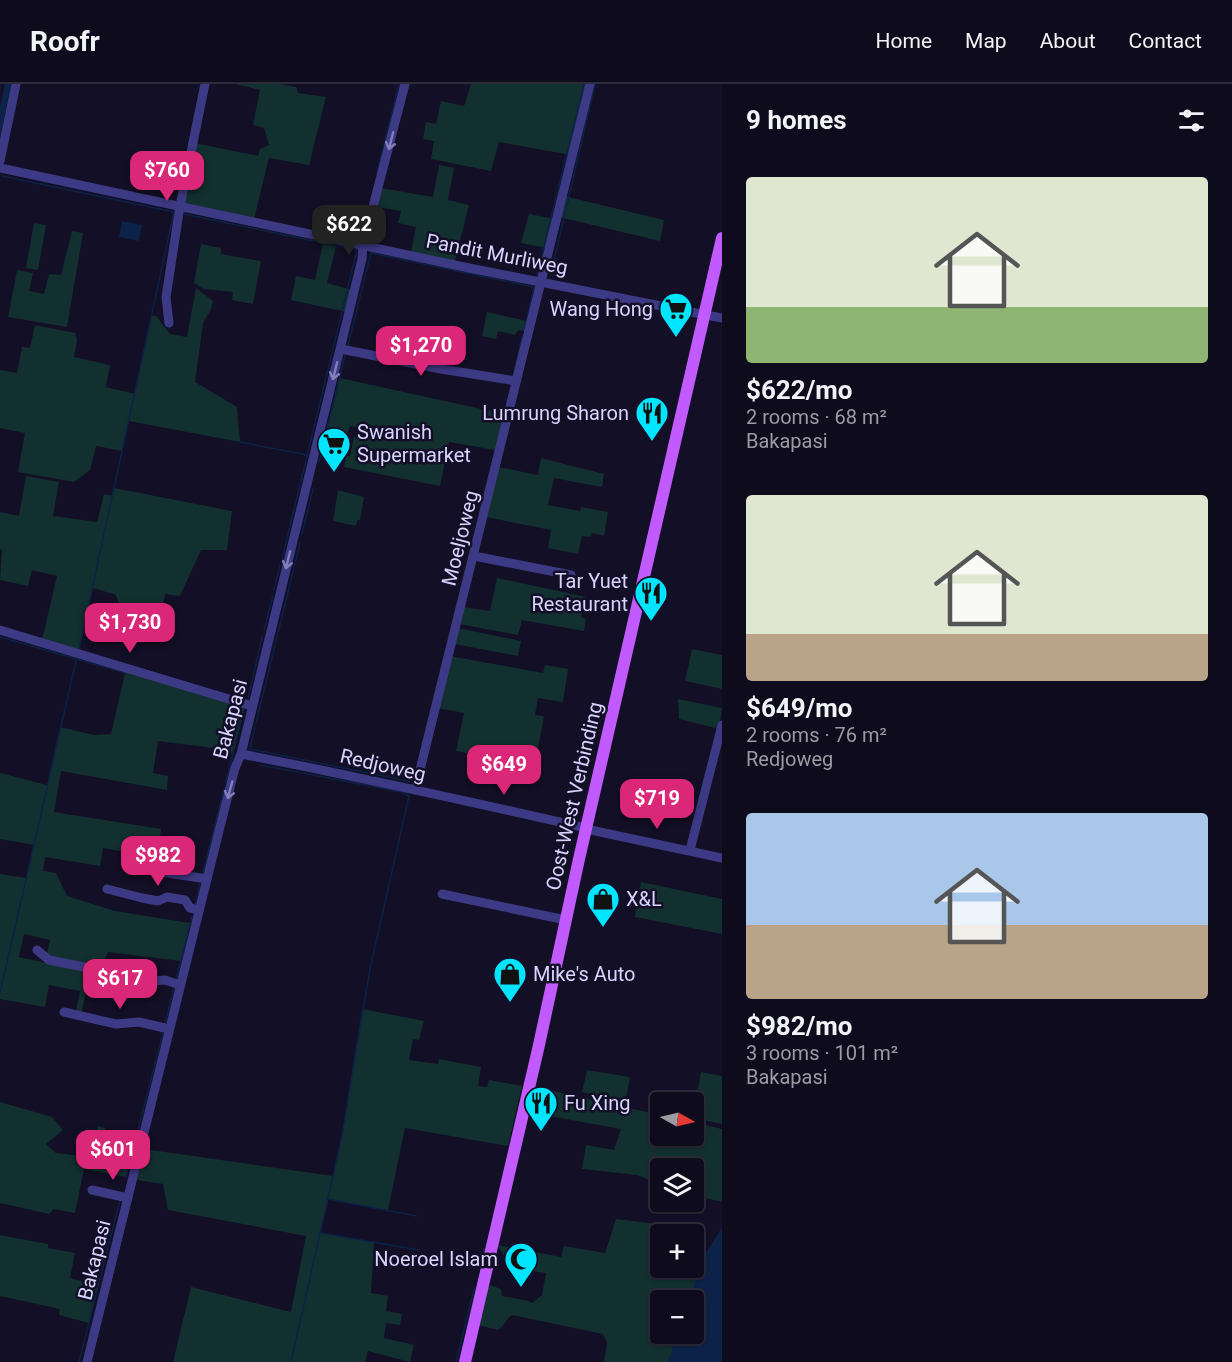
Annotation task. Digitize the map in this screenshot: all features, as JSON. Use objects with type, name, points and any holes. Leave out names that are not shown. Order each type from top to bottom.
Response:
[{"type":"main road","name":"Oost-West Verbinding","points":[[465,1362],[722,238]]},
{"type":"street","points":[[0,161],[15,84]]},
{"type":"street","points":[[169,323],[166,297],[180,206],[205,84]]},
{"type":"street","name":"Bakapasi","points":[[87,1362],[180,985],[235,768],[241,754],[341,349],[363,245],[405,84]]},
{"type":"street","name":"Moeljoweg","points":[[415,790],[474,556],[512,381],[541,282],[590,84]]},
{"type":"street","name":"Pandit Murliweg","points":[[0,168],[722,318]]},
{"type":"street","points":[[341,349],[512,381]]},
{"type":"street","points":[[474,556],[571,575]]},
{"type":"street","points":[[0,630],[252,706]]},
{"type":"street","points":[[690,850],[722,725]]},
{"type":"street","name":"Redjoweg","points":[[241,754],[722,858]]},
{"type":"street","points":[[135,868],[207,879]]},
{"type":"street","points":[[107,889],[142,898],[158,900],[167,897],[185,900],[190,908],[199,910]]},
{"type":"street","points":[[442,894],[566,920]]},
{"type":"street","points":[[37,950],[50,960],[153,981],[165,980],[180,985]]},
{"type":"street","points":[[64,1012],[116,1024],[139,1022],[169,1029]]},
{"type":"street","points":[[92,1190],[128,1198]]},
{"type":"green space","points":[[236,84],[280,84],[296,87],[298,93],[326,97],[309,165],[269,158],[254,219],[184,203],[194,143],[258,156],[260,149],[269,145],[264,128],[253,125],[260,90]]},
{"type":"green space","points":[[471,84],[588,84],[571,155],[499,142],[491,171],[431,159],[434,141],[423,139],[426,122],[436,124],[441,101],[464,106]]},
{"type":"green space","points":[[439,165],[454,168],[448,200],[469,205],[455,261],[411,252],[416,227],[398,223],[401,211],[377,207],[381,188],[433,197]]},
{"type":"green space","points":[[564,196],[664,220],[660,241],[559,217]]},
{"type":"green space","points":[[529,214],[555,219],[547,248],[521,243]]},
{"type":"green space","points":[[34,223],[46,225],[38,270],[26,268]]},
{"type":"green space","points":[[72,231],[83,233],[67,327],[8,317],[17,270],[33,273],[29,291],[44,294],[49,274],[61,275]]},
{"type":"green space","points":[[323,243],[336,246],[327,283],[352,290],[347,312],[291,300],[296,276],[315,280]]},
{"type":"green space","points":[[201,244],[221,248],[221,254],[261,261],[253,304],[232,300],[233,292],[204,289],[194,283]]},
{"type":"green space","points":[[196,288],[213,301],[203,323],[195,382],[237,407],[240,442],[129,421],[122,451],[96,446],[90,470],[74,482],[18,472],[25,433],[0,428],[0,370],[17,373],[22,347],[30,348],[35,325],[75,333],[77,340],[74,357],[110,365],[106,387],[135,394],[152,316],[156,316],[170,334],[187,337]]},
{"type":"green space","points":[[487,312],[526,321],[524,331],[518,330],[515,335],[498,331],[496,339],[482,336]]},
{"type":"green space","points":[[340,378],[504,414],[495,450],[449,442],[440,486],[344,467],[346,456],[350,456],[354,437],[360,438],[362,428],[350,426],[348,433],[328,428]]},
{"type":"green space","points":[[541,458],[604,474],[602,487],[554,478],[548,505],[580,511],[581,507],[608,512],[604,536],[592,533],[591,537],[582,536],[578,554],[548,548],[551,530],[486,517],[498,467],[538,475]]},
{"type":"green space","points":[[26,476],[59,482],[53,516],[97,522],[104,494],[113,496],[114,488],[232,511],[227,550],[201,550],[180,596],[165,594],[159,627],[125,622],[116,595],[93,588],[79,651],[42,640],[57,576],[32,570],[28,586],[0,580],[2,550],[0,549],[0,512],[19,516]]},
{"type":"green space","points":[[338,490],[364,497],[360,520],[357,520],[356,526],[333,521]]},
{"type":"green space","points":[[497,578],[586,597],[581,617],[586,619],[584,631],[522,620],[518,635],[459,624],[463,607],[490,611]]},
{"type":"green space","points":[[458,628],[521,641],[518,656],[454,644]]},
{"type":"green space","points":[[692,649],[722,655],[722,689],[685,681]]},
{"type":"green space","points":[[450,656],[543,673],[545,665],[568,669],[563,702],[538,698],[535,715],[544,716],[535,765],[456,751],[464,713],[437,708]]},
{"type":"green space","points":[[126,669],[245,706],[233,754],[214,748],[158,741],[153,773],[168,776],[167,790],[61,771],[54,812],[161,829],[158,852],[142,849],[140,855],[103,848],[100,866],[45,857],[43,871],[56,873],[67,896],[115,911],[190,923],[181,961],[108,952],[100,970],[52,960],[47,954],[50,940],[24,934],[19,957],[89,972],[82,1012],[76,1011],[80,991],[49,985],[45,1007],[0,999],[0,874],[26,878],[34,845],[0,839],[0,773],[47,785],[60,727],[94,735],[111,734]]},
{"type":"green space","points":[[678,699],[722,708],[719,729],[679,719]]},
{"type":"green space","points":[[641,882],[722,899],[722,934],[635,917]]},
{"type":"green space","points":[[362,1009],[424,1021],[419,1040],[413,1039],[409,1060],[438,1064],[439,1059],[481,1067],[478,1086],[487,1087],[489,1080],[522,1086],[508,1146],[405,1128],[388,1210],[328,1199],[320,1233],[374,1242],[371,1293],[388,1296],[386,1311],[402,1314],[400,1325],[386,1323],[384,1338],[414,1345],[410,1362],[368,1351],[365,1362],[173,1362],[191,1287],[291,1312],[306,1236],[168,1210],[163,1184],[137,1180],[144,1149],[333,1176],[342,1136]]},
{"type":"green space","points":[[587,1070],[630,1077],[625,1103],[582,1092]]},
{"type":"green space","points":[[701,1072],[722,1076],[722,1124],[704,1120],[704,1092],[698,1092]]},
{"type":"green space","points":[[540,1088],[650,1113],[650,1146],[704,1146],[704,1125],[722,1129],[722,1202],[704,1198],[704,1158],[650,1158],[650,1180],[637,1175],[582,1169],[586,1145],[614,1150],[621,1129],[533,1113]]},
{"type":"green space","points":[[0,1102],[52,1117],[63,1130],[46,1144],[56,1153],[90,1157],[98,1126],[105,1128],[102,1143],[133,1151],[126,1177],[84,1169],[75,1213],[53,1209],[50,1214],[0,1203]]},
{"type":"green space","points":[[616,1219],[658,1224],[650,1224],[650,1278],[697,1278],[693,1290],[650,1290],[650,1344],[674,1344],[668,1362],[604,1362],[607,1343],[603,1334],[512,1315],[498,1330],[478,1325],[490,1285],[501,1289],[502,1296],[532,1303],[542,1295],[546,1273],[512,1268],[497,1245],[561,1257],[564,1246],[605,1253]]},
{"type":"green space","points":[[0,1235],[48,1244],[48,1248],[75,1253],[70,1278],[98,1286],[89,1323],[59,1315],[60,1309],[0,1296]]},
{"type":"water","points":[[5,84],[11,84],[0,138],[0,107]]},
{"type":"water","points":[[122,221],[142,225],[139,241],[119,237]]},
{"type":"water","points":[[722,1227],[722,1362],[668,1362],[674,1344],[704,1344],[704,1290],[693,1290],[697,1278],[704,1278],[704,1256]]},
{"type":"waterway","points":[[377,173],[399,84]]},
{"type":"waterway","points":[[537,275],[584,84]]},
{"type":"waterway","points":[[551,274],[595,84]]},
{"type":"waterway","points":[[2,176],[174,212],[79,649]]},
{"type":"waterway","points":[[184,214],[357,250],[282,559]]},
{"type":"waterway","points":[[348,345],[371,253],[534,287],[524,331]]},
{"type":"waterway","points":[[513,377],[522,337]]},
{"type":"waterway","points":[[319,462],[345,355]]},
{"type":"waterway","points":[[240,442],[307,455]]},
{"type":"waterway","points":[[302,534],[313,489]]},
{"type":"waterway","points":[[256,723],[300,543]]},
{"type":"waterway","points":[[274,590],[280,565]]},
{"type":"waterway","points":[[264,630],[273,596]]},
{"type":"waterway","points":[[0,637],[125,673]]},
{"type":"waterway","points":[[248,699],[262,637]]},
{"type":"waterway","points":[[0,993],[76,661]]},
{"type":"waterway","points":[[226,782],[244,709]]},
{"type":"waterway","points":[[255,727],[250,749],[413,782]]},
{"type":"waterway","points":[[260,765],[402,792],[409,796],[370,969],[342,1136],[291,1362]]},
{"type":"waterway","points":[[203,873],[224,789]]},
{"type":"waterway","points":[[195,905],[200,883]]},
{"type":"waterway","points":[[176,980],[192,916]]},
{"type":"waterway","points":[[165,1024],[174,988]]},
{"type":"waterway","points":[[126,1177],[163,1033]]},
{"type":"waterway","points":[[328,1199],[416,1216]]},
{"type":"waterway","points":[[79,1362],[120,1200]]},
{"type":"waterway","points":[[321,1233],[418,1250]]},
{"type":"waterway","points":[[478,1270],[484,1249]]},
{"type":"waterway","points":[[456,1362],[474,1289]]},
{"type":"place","name":"Wang Hong","points":[[676,338]]},
{"type":"place","name":"Lumrung Sharon","points":[[652,442]]},
{"type":"place","name":"Swanish Supermarket","points":[[334,473]]},
{"type":"place","name":"Tar Yuet Restaurant","points":[[651,622]]},
{"type":"place","name":"X&L","points":[[603,928]]},
{"type":"place","name":"Mike's Auto","points":[[510,1003]]},
{"type":"place","name":"Fu Xing","points":[[541,1132]]},
{"type":"place","name":"Noeroel Islam","points":[[521,1288]]}]
